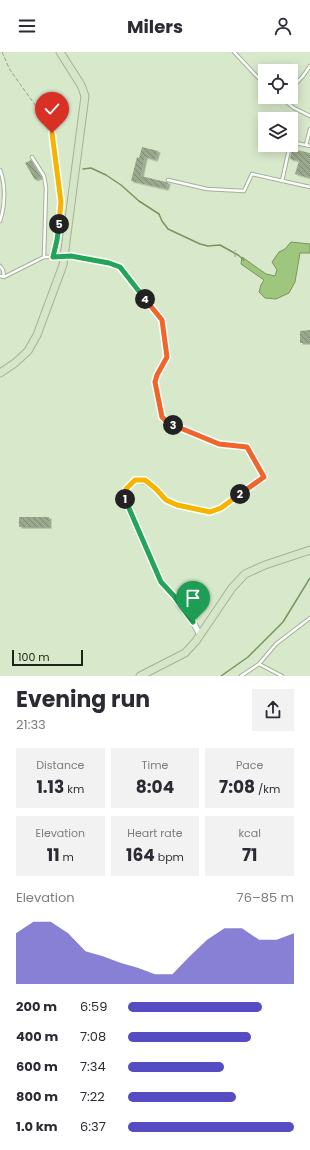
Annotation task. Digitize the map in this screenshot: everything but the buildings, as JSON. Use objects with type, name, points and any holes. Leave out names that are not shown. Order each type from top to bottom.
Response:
[{"type":"main road","points":[[0,373],[15,363],[28,351],[37,335],[63,265],[85,96],[82,85],[60,52]]},
{"type":"main road","points":[[140,676],[184,653],[200,635],[232,588],[245,574],[265,565],[310,550]]},
{"type":"street","points":[[200,635],[193,622],[174,596],[161,582],[125,500],[126,489],[135,480],[145,480],[166,500],[177,505],[210,512],[221,508],[264,477]]},
{"type":"lane","points":[[234,52],[258,78]]},
{"type":"lane","points":[[298,81],[310,66]]},
{"type":"lane","points":[[289,104],[310,116]]},
{"type":"lane","points":[[306,145],[310,129]]},
{"type":"lane","points":[[298,143],[310,146]]},
{"type":"lane","points":[[282,181],[288,152]]},
{"type":"lane","points":[[32,156],[44,176],[46,188],[44,257]]},
{"type":"lane","points":[[0,170],[3,182],[4,200],[3,213],[0,221]]},
{"type":"lane","points":[[168,180],[208,189],[244,191],[252,174],[310,187]]},
{"type":"lane","points":[[2,276],[44,257],[71,256],[109,263],[120,267],[162,320],[167,357],[157,375],[155,382],[162,417],[167,422],[219,444],[247,447],[264,477]]},
{"type":"lane","points":[[0,266],[3,270],[2,276]]},
{"type":"lane","points":[[241,676],[259,664],[276,644],[310,618]]},
{"type":"lane","points":[[259,664],[282,676]]},
{"type":"path","points":[[2,52],[10,70],[46,120],[52,133],[61,202],[57,240],[53,257]]},
{"type":"path","points":[[235,250],[235,257]]},
{"type":"shaded area","points":[[291,242],[310,244],[310,253],[300,253],[295,282],[289,293],[276,299],[265,298],[259,292],[264,280],[241,264],[242,257],[266,274],[275,276],[277,270],[272,262],[279,252],[285,249]]},
{"type":"waterway","points":[[83,169],[91,168],[106,175],[121,185],[139,201],[159,214],[168,229],[200,244],[208,246],[220,245],[244,260]]},
{"type":"waterway","points":[[221,676],[248,657],[283,622],[310,578]]},
{"type":"route","points":[[52,133],[56,152],[61,202],[57,240],[53,257],[71,256],[109,263],[120,267],[162,320],[167,357],[157,375],[155,382],[162,417],[167,422],[180,429],[219,444],[247,447],[264,477],[221,508],[210,512],[177,505],[166,500],[145,480],[135,480],[126,489],[125,500],[161,582],[174,596],[193,622]]}]
